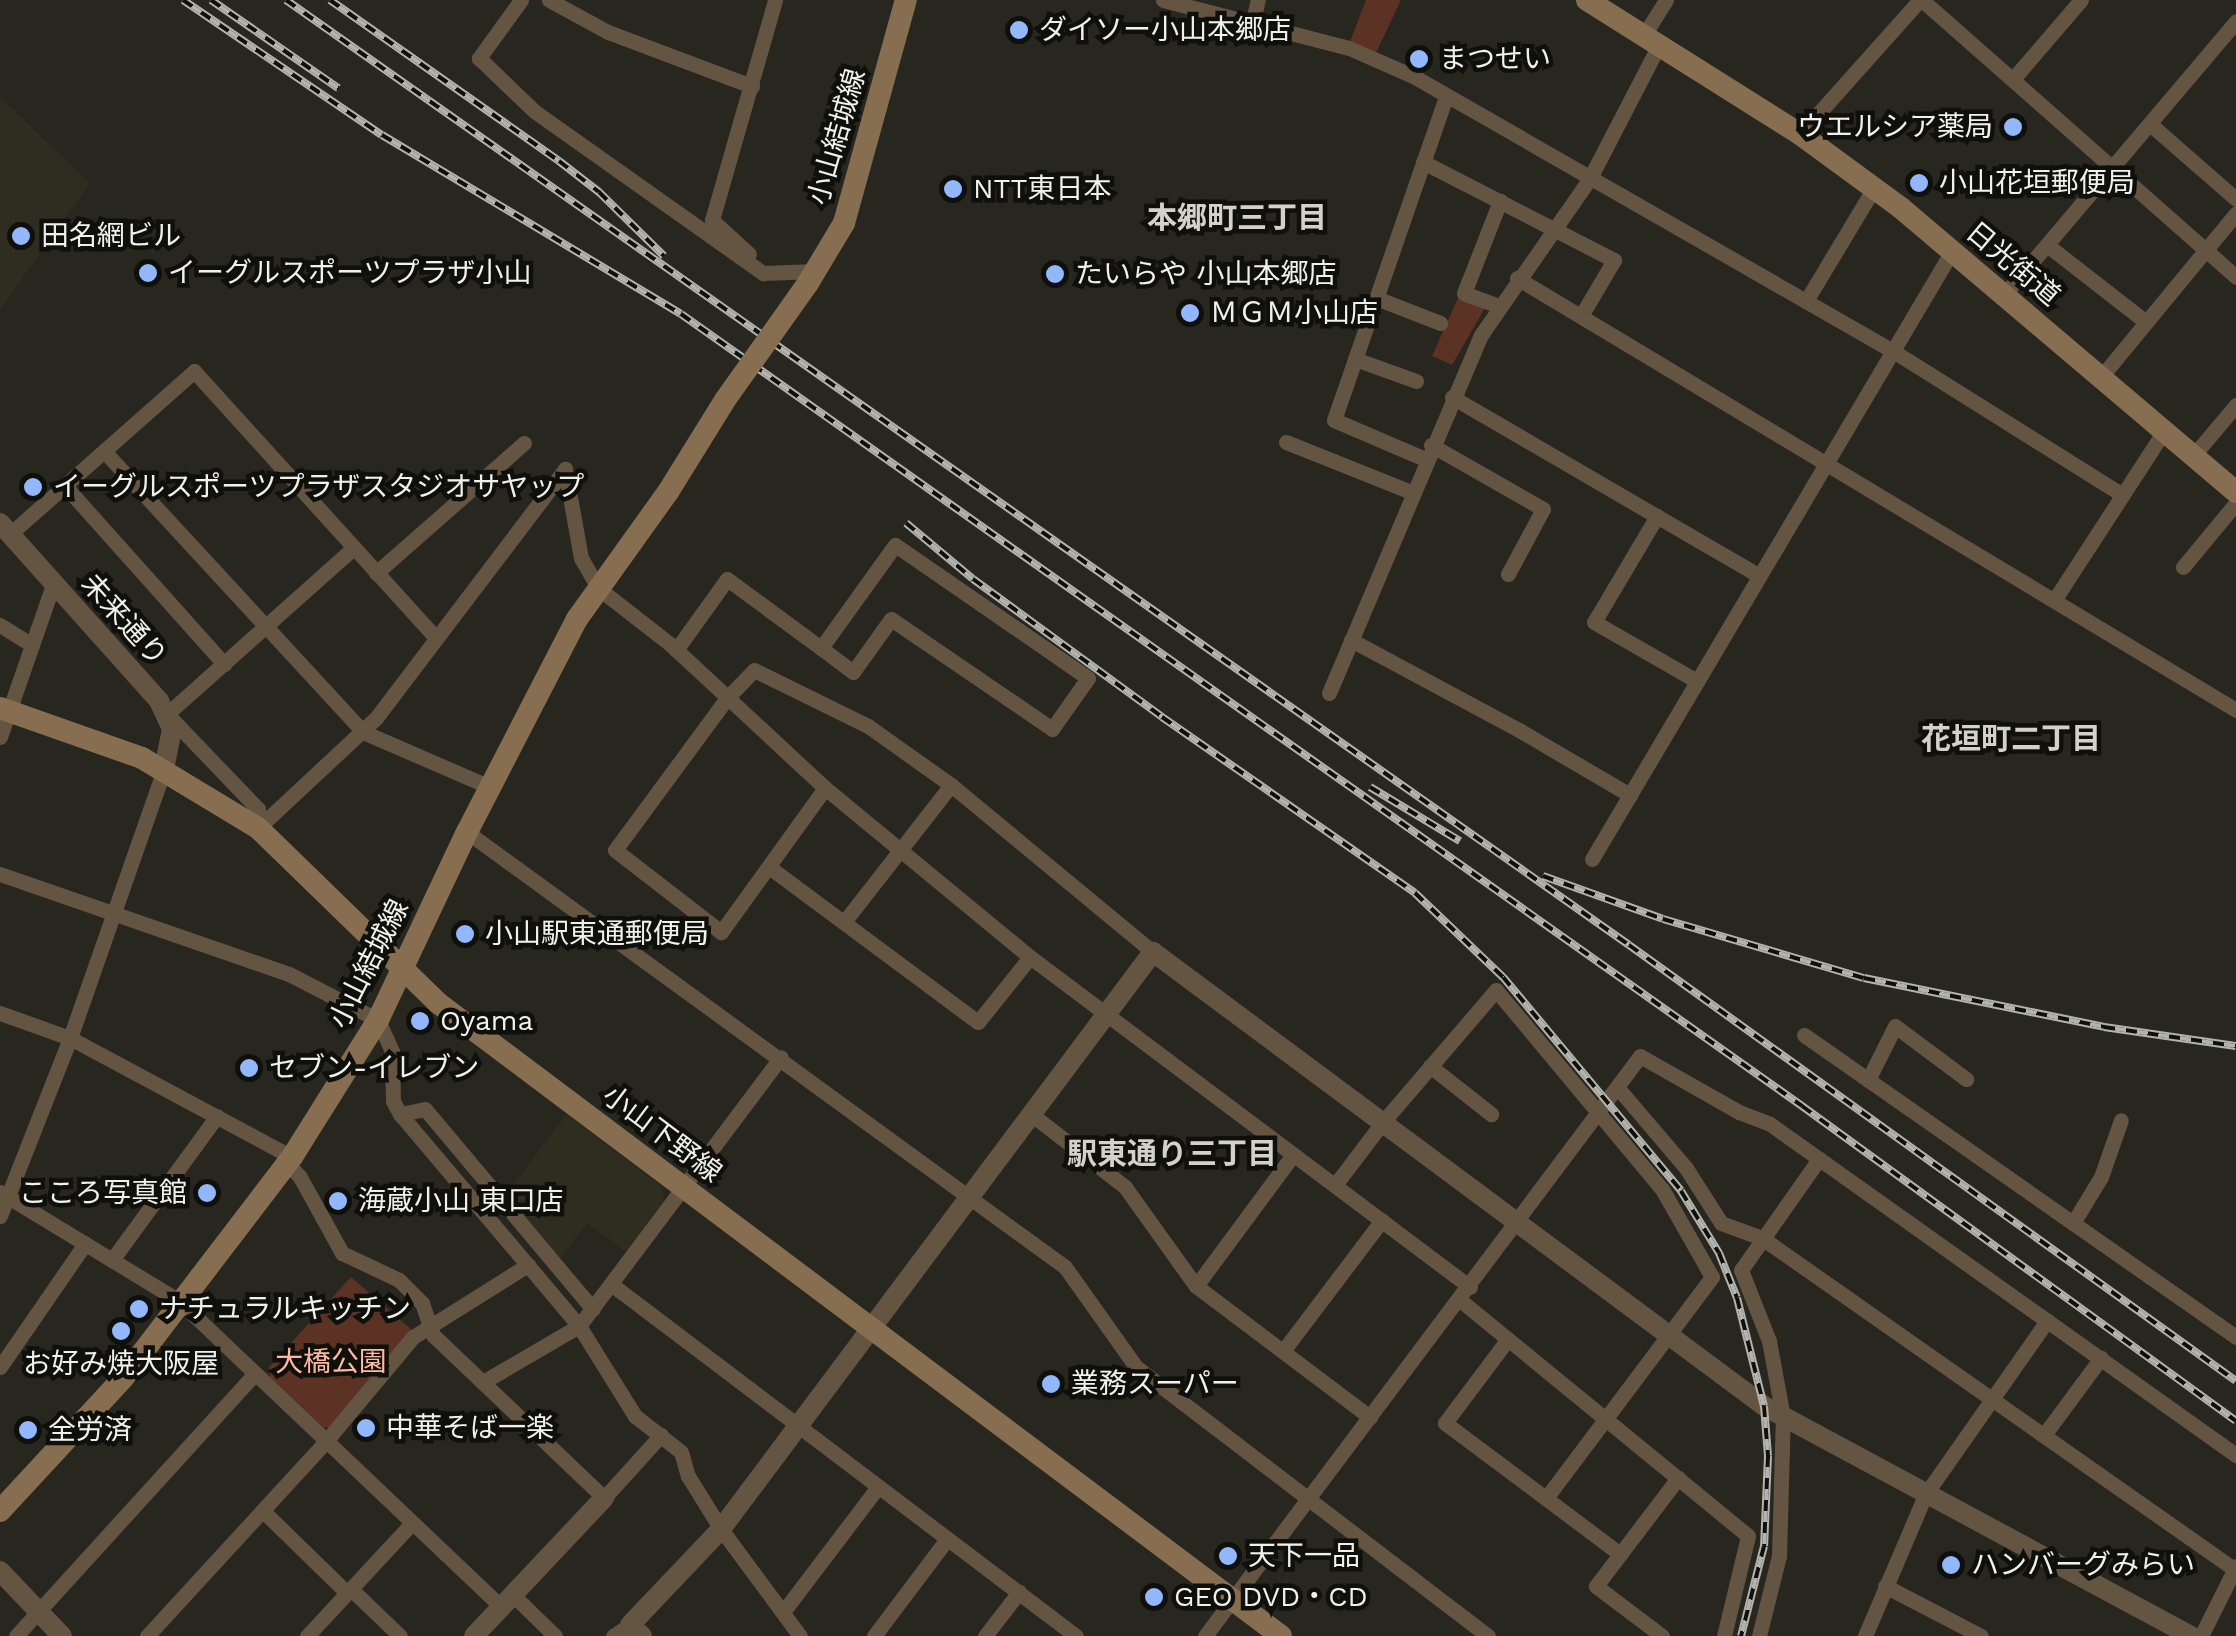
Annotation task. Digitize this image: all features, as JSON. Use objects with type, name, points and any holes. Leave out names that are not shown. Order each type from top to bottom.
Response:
[{"type":"main road","name":"小山結城線","points":[[0,1511],[80,1428],[290,1160],[378,1020],[557,655],[598,588],[668,492],[726,400],[812,277],[844,223],[906,0]]},
{"type":"main road","name":"日光街道","points":[[1587,0],[1800,134],[1874,188],[2236,492]]},
{"type":"main road","name":"小山下野線","points":[[4,710],[164,768],[258,828],[438,1004],[1281,1636]]},
{"type":"street","points":[[521,0],[479,58],[534,111],[763,272],[812,277]]},
{"type":"street","points":[[549,0],[608,32],[752,86]]},
{"type":"street","points":[[763,272],[760,264],[712,220],[775,0]]},
{"type":"street","points":[[1163,0],[1349,48],[1446,96],[1892,351],[2123,495]]},
{"type":"street","points":[[1252,25],[1258,0]]},
{"type":"street","points":[[1329,693],[1452,397],[1499,306],[1590,178],[1666,0]]},
{"type":"street","points":[[1800,134],[1921,0],[2236,277]]},
{"type":"street","points":[[2013,79],[2081,0]]},
{"type":"street","points":[[2004,295],[2236,20]]},
{"type":"street","points":[[1446,96],[1334,420],[1428,452],[1544,510],[1508,574]]},
{"type":"street","points":[[2150,124],[2236,199]]},
{"type":"street","points":[[1423,162],[1614,260],[1582,316]]},
{"type":"street","points":[[1806,302],[1874,188]]},
{"type":"street","points":[[1499,306],[1464,293],[1500,201]]},
{"type":"street","points":[[2100,378],[2236,213]]},
{"type":"street","points":[[2048,245],[2146,322]]},
{"type":"street","points":[[1592,859],[1952,251]]},
{"type":"street","points":[[1517,278],[1826,460],[2236,710]]},
{"type":"street","points":[[1376,298],[1440,322]]},
{"type":"street","points":[[1355,359],[1416,381]]},
{"type":"street","points":[[5,529],[65,486],[194,370],[435,637]]},
{"type":"street","points":[[1452,397],[1759,576]]},
{"type":"street","points":[[2193,456],[2236,405]]},
{"type":"street","points":[[2056,599],[2164,431]]},
{"type":"street","points":[[376,573],[524,442]]},
{"type":"street","points":[[1286,442],[1411,492]]},
{"type":"street","points":[[104,451],[363,732],[490,787]]},
{"type":"street","points":[[258,828],[363,732],[565,469],[581,558],[598,588],[676,650],[825,788],[1030,957],[1382,1220],[1465,1293],[1508,1339],[1748,1536],[1724,1636]]},
{"type":"street","points":[[65,486],[224,664]]},
{"type":"street","points":[[2183,567],[2236,503]]},
{"type":"street","points":[[1657,516],[1594,622],[1697,681]]},
{"type":"street","name":"未来通り","points":[[5,529],[168,714]]},
{"type":"street","points":[[676,650],[727,579],[820,648],[853,672],[891,620],[1052,729],[1088,678],[894,545],[820,648]]},
{"type":"street","points":[[168,714],[353,548]]},
{"type":"street","points":[[0,737],[4,710],[54,582]]},
{"type":"street","points":[[0,625],[32,645]]},
{"type":"street","points":[[1350,640],[1519,730],[1630,796]]},
{"type":"street","points":[[825,788],[722,932],[615,850],[728,697],[754,670],[868,726],[951,785],[1154,952],[1667,1337],[1782,1417],[2191,1636]]},
{"type":"street","points":[[0,1216],[5,1194],[70,1038],[164,768],[171,744],[168,714]]},
{"type":"street","points":[[168,714],[258,809],[258,828]]},
{"type":"street","points":[[844,922],[951,785]]},
{"type":"street","points":[[467,832],[781,1057],[1065,1268],[1136,1367],[1488,1636]]},
{"type":"street","points":[[769,866],[978,1022],[1030,957]]},
{"type":"street","points":[[0,874],[290,974],[378,1020],[392,1051],[393,1100],[400,1114],[579,1326],[616,1392],[635,1416],[681,1452],[688,1476],[721,1529],[800,1636]]},
{"type":"street","points":[[628,1632],[721,1529],[1154,952]]},
{"type":"street","points":[[1335,1185],[1382,1123],[1496,990],[1662,1190],[1712,1277],[1546,1498]]},
{"type":"street","points":[[0,1013],[70,1038],[217,1116],[290,1160],[342,1253],[398,1280],[422,1304],[433,1335],[604,1498]]},
{"type":"street","points":[[1868,1080],[1894,1026],[1966,1079]]},
{"type":"street","points":[[1804,1034],[2236,1337]]},
{"type":"street","points":[[1205,1636],[1640,1056],[1739,1112],[1770,1124],[2236,1455]]},
{"type":"street","points":[[482,1382],[579,1326],[781,1057]]},
{"type":"street","points":[[1430,1066],[1490,1114]]},
{"type":"street","points":[[1618,1087],[1686,1168],[1721,1223],[1762,1238],[2235,1568],[2201,1636]]},
{"type":"street","points":[[400,1114],[425,1109],[593,1309]]},
{"type":"street","points":[[1031,1114],[1125,1186],[1196,1286],[1370,1417]]},
{"type":"street","points":[[112,1260],[217,1116]]},
{"type":"street","points":[[2073,1223],[2101,1176],[2121,1120]]},
{"type":"street","points":[[1196,1286],[1293,1155]]},
{"type":"street","points":[[1759,1636],[1779,1556],[1784,1488],[1782,1417],[1769,1341],[1741,1270],[1819,1159]]},
{"type":"street","points":[[5,1194],[179,1301],[412,1522],[555,1636]]},
{"type":"street","points":[[1283,1351],[1382,1220]]},
{"type":"street","points":[[0,1367],[84,1244]]},
{"type":"street","points":[[146,1636],[326,1441],[414,1337],[525,1261],[540,1246]]},
{"type":"street","points":[[611,1284],[1076,1636]]},
{"type":"street","points":[[1865,1636],[1925,1495],[2047,1321]]},
{"type":"street","points":[[1508,1339],[1445,1424],[1620,1554]]},
{"type":"street","points":[[2044,1436],[2102,1358]]},
{"type":"street","points":[[16,1636],[255,1373]]},
{"type":"street","points":[[474,1636],[660,1435]]},
{"type":"street","points":[[1662,1636],[1596,1586],[1678,1478]]},
{"type":"street","points":[[783,1612],[878,1486]]},
{"type":"street","points":[[263,1510],[400,1636]]},
{"type":"street","points":[[307,1636],[412,1522]]},
{"type":"street","points":[[874,1636],[947,1539]]},
{"type":"street","points":[[0,1572],[62,1636]]},
{"type":"street","points":[[1885,1586],[1979,1635]]},
{"type":"street","points":[[986,1636],[1018,1592]]},
{"type":"shaded area","name":"田名網ビル","points":[[0,97],[90,183],[0,310]]},
{"type":"shaded area","points":[[566,1114],[661,1186],[664,1201],[626,1252],[587,1223],[560,1259],[505,1196]]},
{"type":"green space","points":[[1366,0],[1401,0],[1375,55],[1349,44]]},
{"type":"green space","points":[[1458,298],[1485,308],[1452,365],[1432,356]]},
{"type":"green space","name":"大橋公園","points":[[351,1277],[413,1331],[333,1427],[324,1428],[270,1377],[269,1367]]},
{"type":"railway","points":[[183,0],[382,135],[681,314],[1802,1106],[2236,1421]]},
{"type":"railway","points":[[211,0],[338,88]]},
{"type":"railway","points":[[286,0],[1629,945],[2236,1381]]},
{"type":"railway","points":[[330,0],[559,161],[599,192],[664,256]]},
{"type":"railway","points":[[906,523],[973,579],[1162,717],[1415,893],[1503,977],[1681,1191],[1719,1253],[1737,1298],[1764,1406],[1768,1456],[1764,1546],[1741,1636]]},
{"type":"railway","points":[[1370,787],[1460,841]]},
{"type":"railway","points":[[1543,876],[1663,919],[1864,978],[2104,1027],[2236,1046]]},
{"type":"place","name":"ダイソー小山本郷店","points":[[1019,30]]},
{"type":"place","name":"まつせい","points":[[1419,59]]},
{"type":"place","name":"ウエルシア薬局","points":[[2013,127]]},
{"type":"place","name":"小山花垣郵便局","points":[[1919,183]]},
{"type":"place","name":"NTT東日本","points":[[953,189]]},
{"type":"place","name":"田名網ビル","points":[[21,236]]},
{"type":"place","name":"イーグルスポーツプラザ小山","points":[[148,273]]},
{"type":"place","name":"たいらや 小山本郷店","points":[[1055,274]]},
{"type":"place","name":"ＭＧＭ小山店","points":[[1190,313]]},
{"type":"place","name":"イーグルスポーツプラザスタジオサヤップ","points":[[33,487]]},
{"type":"place","name":"小山駅東通郵便局","points":[[465,934]]},
{"type":"place","name":"Oyama","points":[[420,1021]]},
{"type":"place","name":"セブン-イレブン","points":[[249,1068]]},
{"type":"place","name":"こころ写真館","points":[[207,1193]]},
{"type":"place","name":"海蔵小山 東口店","points":[[338,1201]]},
{"type":"place","name":"ナチュラルキッチン","points":[[139,1309]]},
{"type":"place","name":"お好み焼大阪屋","points":[[121,1331]]},
{"type":"place","name":"業務スーパー","points":[[1051,1384]]},
{"type":"place","name":"中華そば一楽","points":[[366,1428]]},
{"type":"place","name":"全労済","points":[[28,1430]]},
{"type":"place","name":"天下一品","points":[[1228,1556]]},
{"type":"place","name":"ハンバーグみらい","points":[[1951,1565]]},
{"type":"place","name":"GEO DVD・CD","points":[[1154,1597]]},
{"type":"district","name":"本郷町三丁目","points":[[1237,218]]},
{"type":"district","name":"花垣町二丁目","points":[[2011,739]]},
{"type":"district","name":"駅東通り三丁目","points":[[1172,1154]]}]
